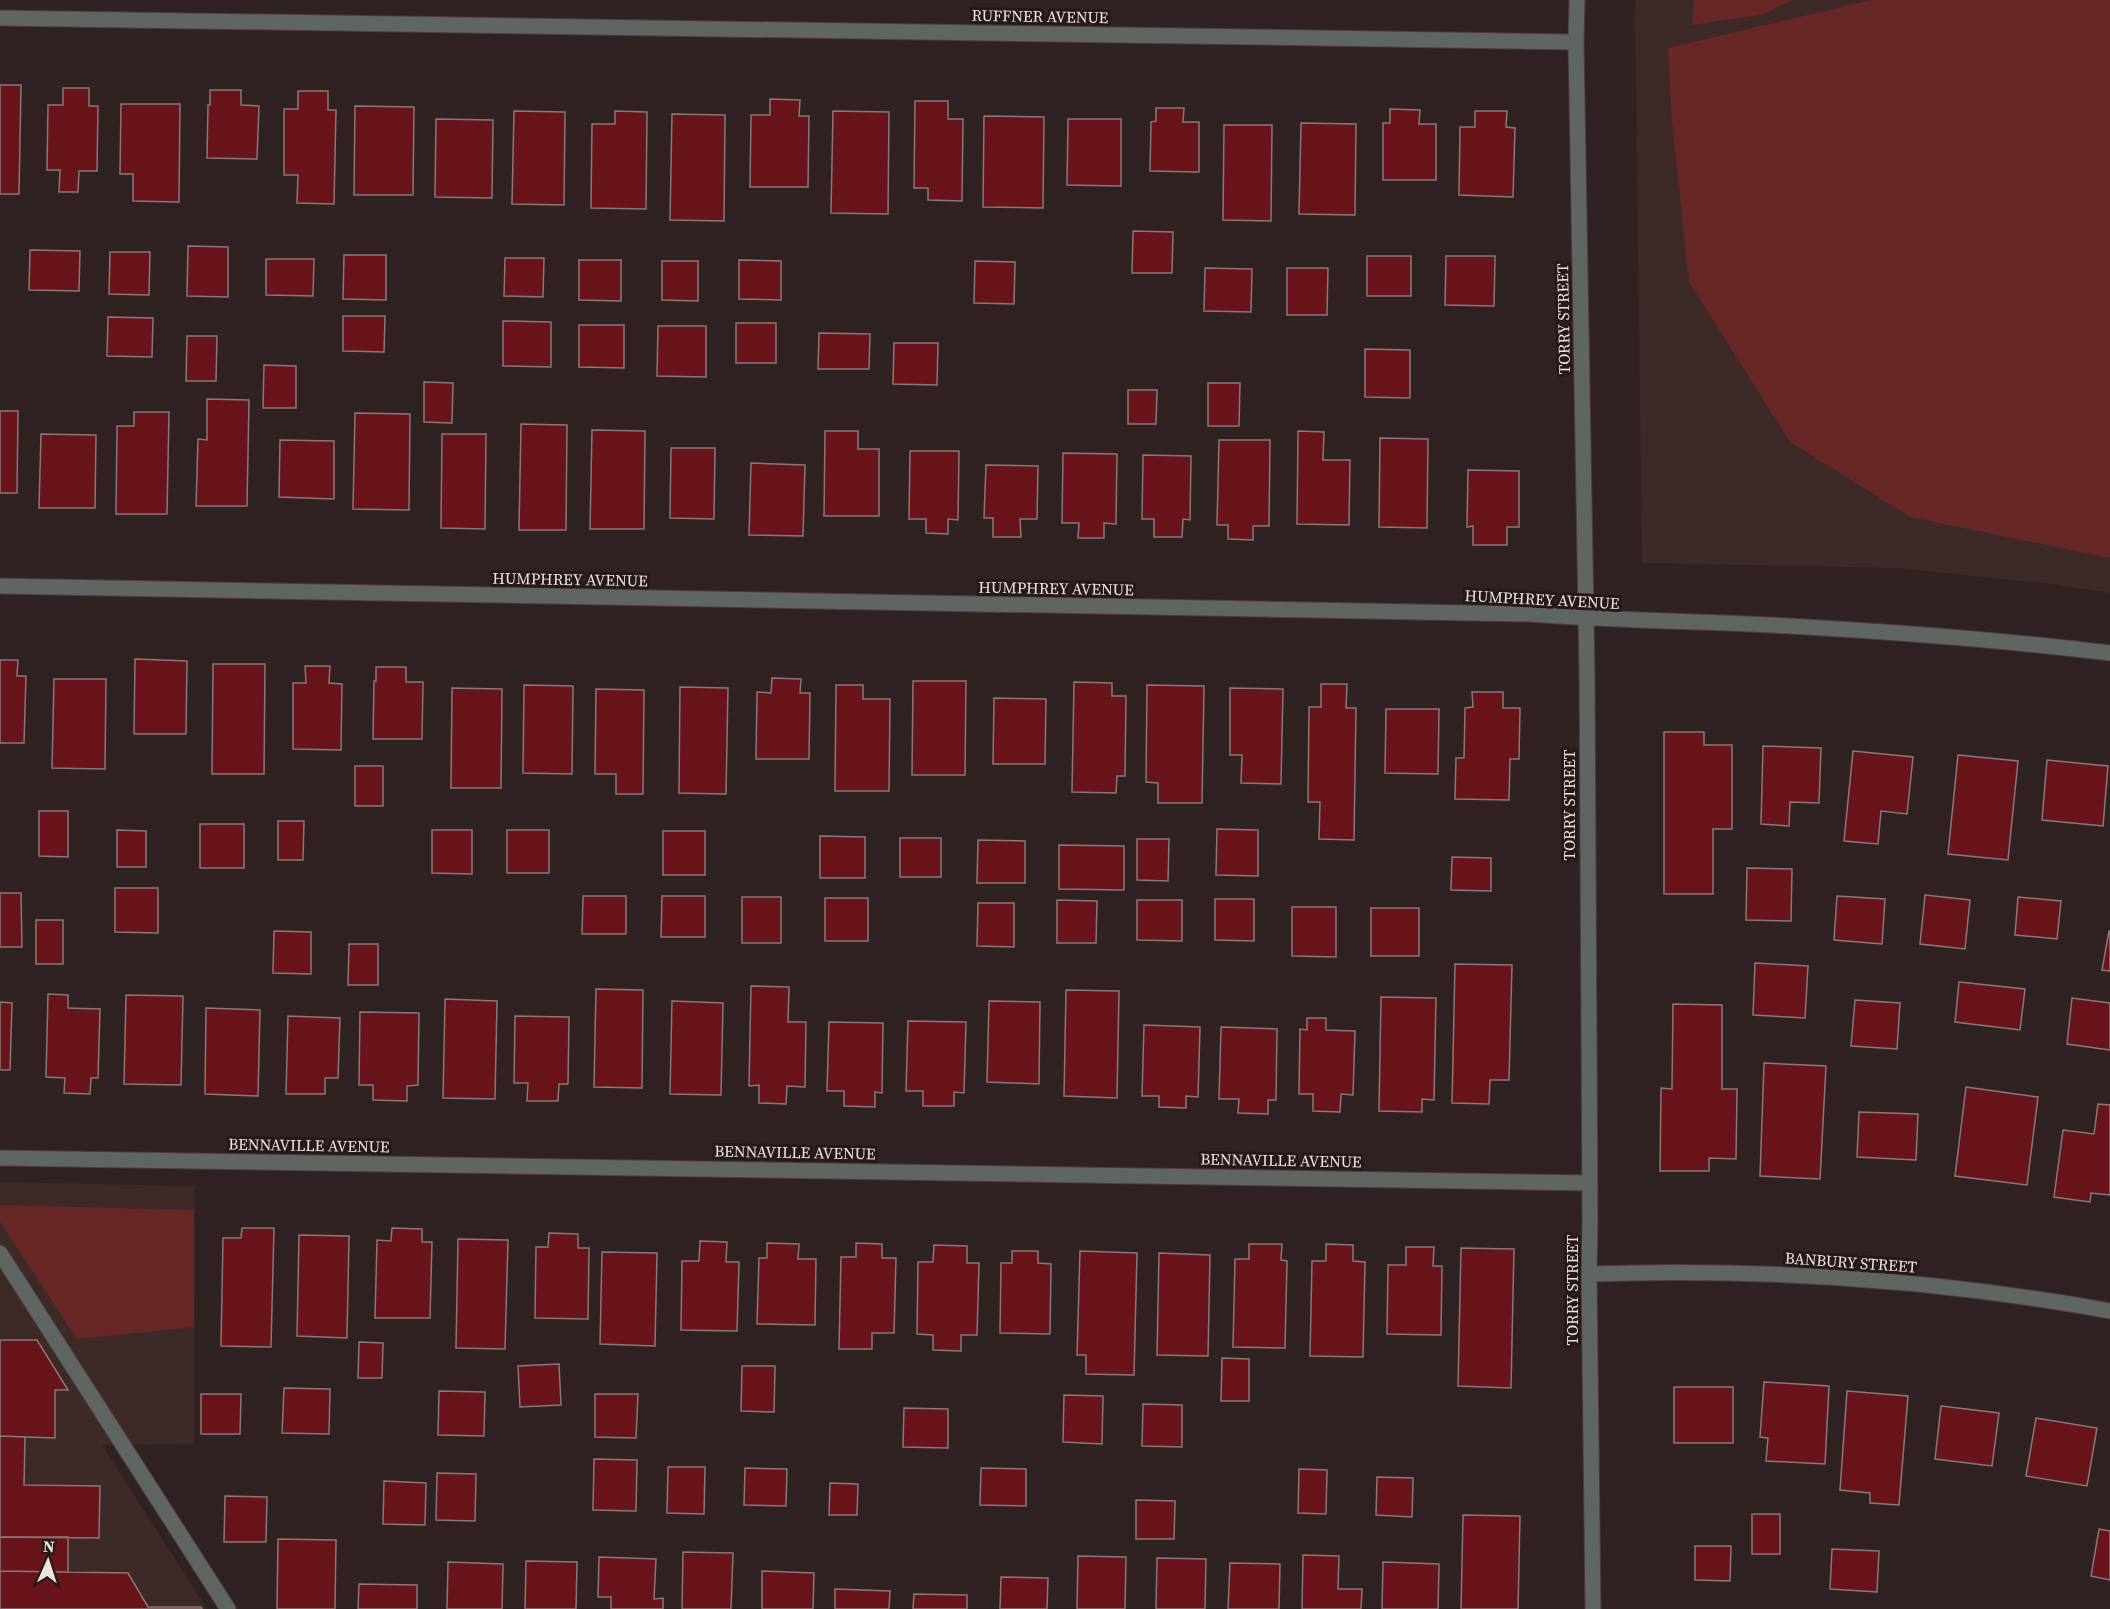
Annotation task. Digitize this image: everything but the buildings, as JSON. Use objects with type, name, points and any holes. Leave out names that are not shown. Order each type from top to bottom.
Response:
[{"type":"street","name":"TORRY STREET","points":[[1577,0],[1586,619],[1593,1609]]},
{"type":"street","name":"RUFFNER AVENUE","points":[[0,18],[1576,42]]},
{"type":"street","name":"HUMPHREY AVENUE","points":[[0,586],[1518,614],[1586,619],[1860,630],[1958,637],[2110,653]]},
{"type":"street","name":"BENNAVILLE AVENUE","points":[[0,1158],[1589,1183]]},
{"type":"street","points":[[0,1253],[228,1609]]},
{"type":"street","name":"BANBURY STREET","points":[[1589,1274],[1640,1272],[1742,1274],[1853,1280],[2033,1297],[2110,1311]]},
{"type":"shaded area","points":[[1635,0],[2110,0],[2110,593],[2051,584],[1896,568],[1642,563]]},
{"type":"shaded area","points":[[1694,0],[1793,0],[1761,15],[1692,25]]},
{"type":"shaded area","points":[[1871,0],[2110,0],[2110,558],[1910,517],[1790,442],[1689,282],[1672,122],[1668,48]]},
{"type":"shaded area","points":[[0,1182],[195,1186],[194,1444],[102,1445],[207,1609],[0,1609]]},
{"type":"shaded area","points":[[0,1205],[194,1210],[194,1327],[77,1339],[0,1222]]}]
